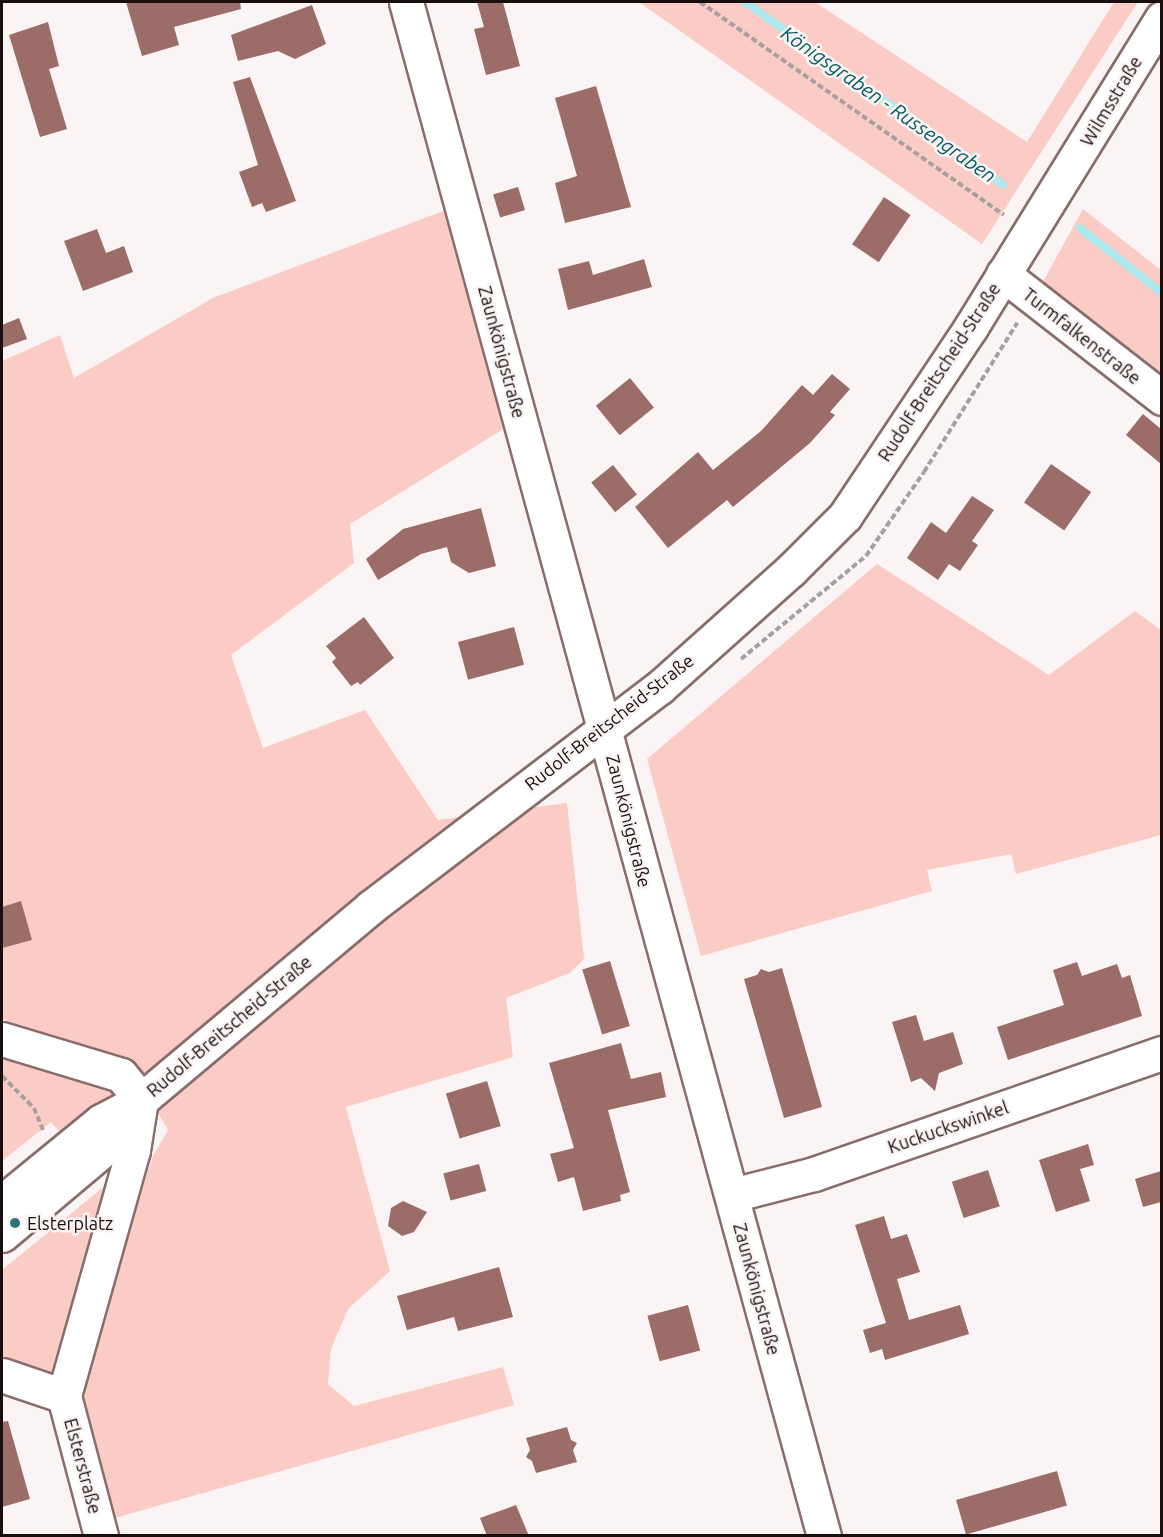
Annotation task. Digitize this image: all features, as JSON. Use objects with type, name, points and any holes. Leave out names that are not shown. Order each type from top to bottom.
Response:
[{"type":"street","name":"Zaunkönigstraße","points":[[406,2],[606,728],[663,954],[732,1195],[824,1536]]},
{"type":"street","name":"Wilmsstraße","points":[[1060,184],[1161,18]]},
{"type":"street","name":"Rudolf-Breitscheid-Straße","points":[[2,1202],[101,1120],[141,1100],[371,907],[564,756],[660,687],[791,570],[845,516],[1060,184]]},
{"type":"street","name":"Turmfalkenstraße","points":[[1003,274],[1161,398]]},
{"type":"street","points":[[2,1039],[121,1075],[141,1100],[133,1149],[64,1396],[2,1375]]},
{"type":"street","name":"Kuckuckswinkel","points":[[732,1195],[814,1173],[1161,1053]]},
{"type":"street","name":"Rudolf-Breitscheid-Straße","points":[[2,1235],[115,1140],[141,1100]]},
{"type":"street","name":"Elsterstraße","points":[[64,1396],[101,1536]]},
{"type":"path","points":[[700,2],[1029,233]]},
{"type":"path","points":[[2,1076],[34,1108],[45,1133]]},
{"type":"shaded area","points":[[639,2],[815,2],[1027,142],[1114,2],[1138,2],[982,244]]},
{"type":"shaded area","points":[[459,205],[516,421],[350,524],[354,563],[231,655],[263,748],[365,710],[438,820],[567,803],[584,959],[570,973],[506,998],[513,1057],[346,1107],[390,1271],[348,1309],[331,1349],[328,1384],[354,1406],[503,1367],[514,1405],[108,1520],[75,1393],[153,1156],[168,1130],[140,1082],[119,1056],[2,1019],[2,361],[60,335],[74,378],[213,298]]},
{"type":"shaded area","points":[[1083,209],[1161,270],[1161,384],[1040,287]]},
{"type":"shaded area","points":[[877,564],[1049,675],[1135,611],[1161,630],[1161,835],[1016,874],[1011,854],[927,870],[932,891],[701,956],[647,759]]},
{"type":"shaded area","points":[[2,1052],[118,1093],[64,1137],[51,1122],[2,1161]]},
{"type":"shaded area","points":[[117,1176],[60,1386],[2,1366],[2,1270]]},
{"type":"building","points":[[126,2],[240,2],[241,9],[174,27],[179,45],[142,56]]},
{"type":"building","points":[[477,2],[503,2],[520,66],[486,75],[474,29],[484,27]]},
{"type":"building","points":[[312,5],[326,44],[295,59],[278,51],[238,61],[231,35]]},
{"type":"building","points":[[48,22],[59,66],[49,69],[67,129],[40,137],[9,35]]},
{"type":"building","points":[[250,77],[296,201],[266,212],[262,203],[252,207],[239,172],[258,165],[233,82]]},
{"type":"building","points":[[596,86],[631,207],[565,223],[555,183],[577,176],[555,98]]},
{"type":"building","points":[[518,187],[525,210],[500,218],[493,195]]},
{"type":"building","points":[[884,197],[911,215],[879,262],[852,244]]},
{"type":"building","points":[[97,229],[106,253],[124,246],[133,272],[83,291],[64,241]]},
{"type":"building","points":[[644,259],[652,287],[568,310],[558,269],[589,261],[593,275]]},
{"type":"building","points":[[19,318],[27,339],[2,348],[2,325]]},
{"type":"building","points":[[832,374],[850,389],[830,412],[835,415],[810,443],[733,507],[727,500],[668,548],[635,507],[698,452],[713,470],[761,431],[802,385],[813,395]]},
{"type":"building","points":[[630,378],[654,408],[620,435],[596,406]]},
{"type":"building","points":[[1143,414],[1161,429],[1161,464],[1126,435]]},
{"type":"building","points":[[1051,464],[1091,492],[1064,531],[1024,503]]},
{"type":"building","points":[[613,465],[637,495],[615,512],[591,483]]},
{"type":"building","points":[[972,496],[994,510],[972,541],[978,545],[960,571],[949,564],[938,580],[907,558],[931,522],[946,533]]},
{"type":"building","points":[[481,508],[496,566],[469,573],[451,562],[447,547],[421,554],[378,580],[366,559],[403,529]]},
{"type":"building","points":[[364,617],[394,658],[360,685],[358,682],[351,686],[332,662],[336,658],[326,646]]},
{"type":"building","points":[[514,627],[524,665],[468,680],[458,642]]},
{"type":"building","points":[[21,901],[32,940],[2,948],[2,907]]},
{"type":"building","points":[[610,961],[630,1026],[602,1035],[582,969]]},
{"type":"building","points":[[1077,962],[1082,976],[1117,964],[1122,978],[1130,975],[1142,1016],[1008,1060],[997,1027],[1064,1005],[1053,970]]},
{"type":"building","points":[[782,968],[822,1107],[784,1118],[744,979],[757,975],[761,969],[769,972]]},
{"type":"building","points":[[916,1015],[924,1041],[953,1032],[963,1064],[939,1073],[935,1091],[921,1078],[911,1082],[892,1022]]},
{"type":"building","points":[[621,1043],[631,1079],[661,1072],[666,1097],[608,1110],[630,1192],[620,1195],[621,1201],[583,1211],[574,1177],[558,1182],[550,1154],[574,1148],[549,1063]]},
{"type":"building","points":[[487,1081],[501,1126],[460,1139],[446,1094]]},
{"type":"building","points":[[1088,1144],[1094,1165],[1080,1169],[1090,1201],[1056,1212],[1039,1160]]},
{"type":"building","points":[[479,1164],[486,1191],[451,1201],[443,1174]]},
{"type":"building","points":[[988,1170],[1000,1206],[964,1218],[952,1182]]},
{"type":"building","points":[[1161,1171],[1161,1202],[1143,1207],[1135,1179]]},
{"type":"building","points":[[403,1201],[427,1212],[414,1232],[402,1236],[388,1226],[391,1208]]},
{"type":"building","points":[[884,1216],[891,1239],[907,1234],[920,1272],[897,1279],[909,1320],[960,1305],[969,1334],[885,1360],[882,1349],[870,1353],[863,1330],[886,1323],[855,1225]]},
{"type":"building","points":[[499,1267],[513,1317],[458,1331],[454,1317],[407,1330],[397,1296]]},
{"type":"building","points":[[688,1305],[700,1350],[660,1361],[647,1316]]},
{"type":"building","points":[[8,1421],[30,1499],[2,1507],[2,1422]]},
{"type":"building","points":[[567,1427],[571,1440],[577,1443],[573,1450],[577,1462],[536,1473],[532,1461],[526,1457],[530,1450],[526,1438]]},
{"type":"building","points":[[1057,1471],[1067,1506],[966,1535],[956,1500]]},
{"type":"building","points":[[516,1505],[529,1536],[487,1536],[480,1518]]},
{"type":"waterway","name":"Königsgraben - Russengraben","points":[[745,2],[1003,185]]},
{"type":"waterway","name":"Königsgraben - Russengraben","points":[[1080,228],[1162,293]]},
{"type":"place","name":"Elsterplatz","points":[[15,1223]]}]
